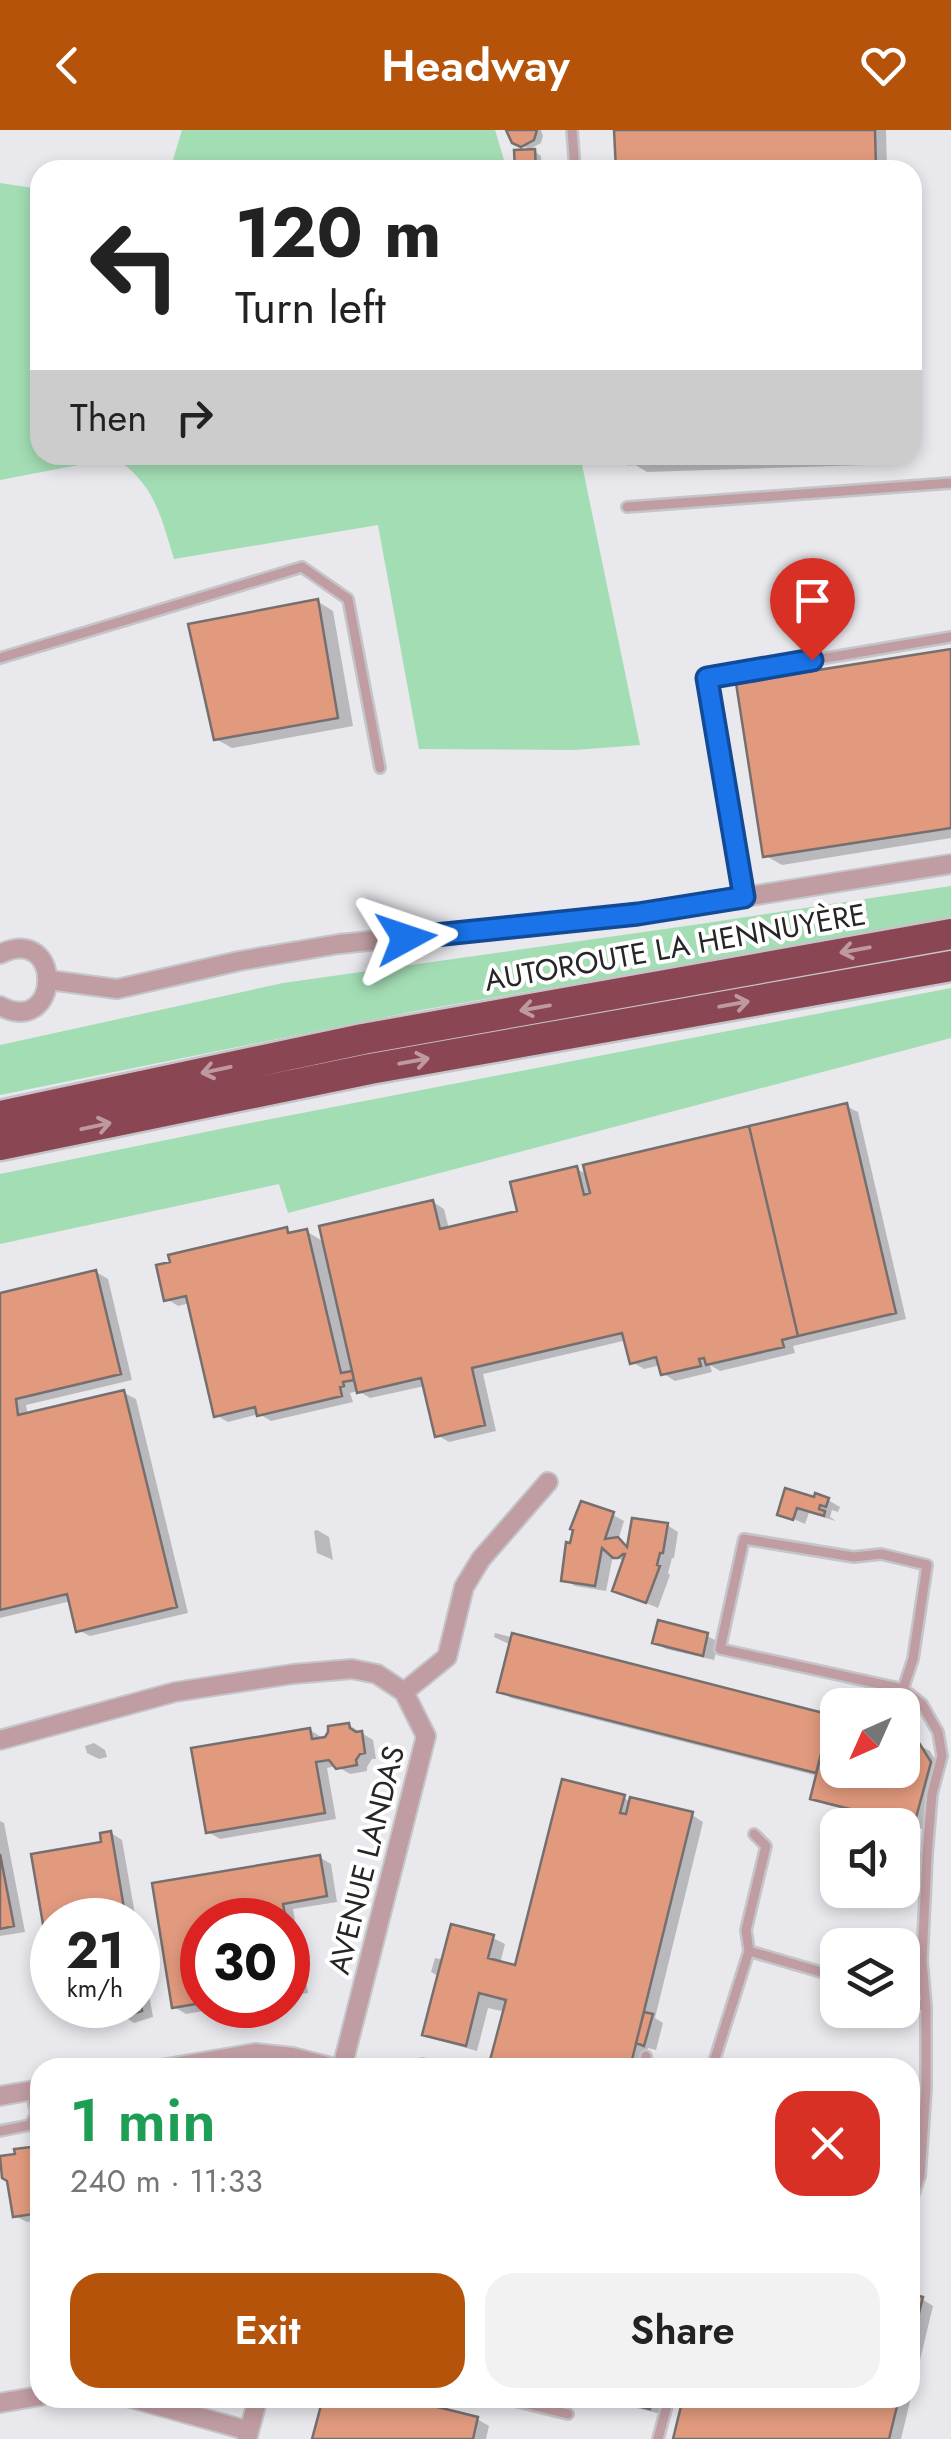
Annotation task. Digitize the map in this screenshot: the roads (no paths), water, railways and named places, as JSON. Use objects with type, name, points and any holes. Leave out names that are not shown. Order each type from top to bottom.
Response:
[{"type":"highway","name":"AUTOROUTE LA HENNUYÈRE","points":[[0,1116],[363,1039],[951,934]]},
{"type":"highway","points":[[0,1145],[370,1069],[951,966]]},
{"type":"street","points":[[49,980],[117,989],[339,944],[619,916],[951,864]]},
{"type":"street","points":[[0,954],[18,948],[28,950],[43,962],[49,980],[39,1004],[24,1011],[2,1010]]},
{"type":"street","points":[[0,1740],[175,1692],[292,1674],[352,1669],[377,1674],[404,1692],[447,1656],[464,1588],[480,1559],[548,1482]]},
{"type":"street","name":"AVENUE LANDAS","points":[[345,2058],[426,1736],[404,1692]]},
{"type":"street","points":[[226,2058],[255,2053],[296,2058]]},
{"type":"street","points":[[0,2096],[30,2091]]},
{"type":"street","points":[[0,2404],[30,2398]]},
{"type":"street","points":[[163,2408],[248,2435],[255,2408]]},
{"type":"lane","points":[[572,130],[575,160]]},
{"type":"lane","points":[[627,506],[951,483]]},
{"type":"lane","points":[[0,658],[302,567],[348,599],[380,768]]},
{"type":"lane","points":[[744,897],[707,678],[951,637]]},
{"type":"lane","points":[[744,1539],[854,1557],[881,1554],[927,1565],[913,1659],[903,1690],[720,1649],[744,1539]]},
{"type":"lane","points":[[920,1703],[938,1732],[942,1756],[932,1794],[927,1855],[922,1961],[926,2088],[920,2176]]},
{"type":"lane","points":[[715,2058],[749,1951],[746,1930],[766,1846],[754,1834]]},
{"type":"lane","points":[[749,1951],[820,1973]]},
{"type":"lane","points":[[920,2004],[926,2006]]},
{"type":"lane","points":[[0,2131],[30,2125]]},
{"type":"lane","points":[[544,2408],[568,2414]]},
{"type":"lane","points":[[658,2439],[667,2408]]}]
